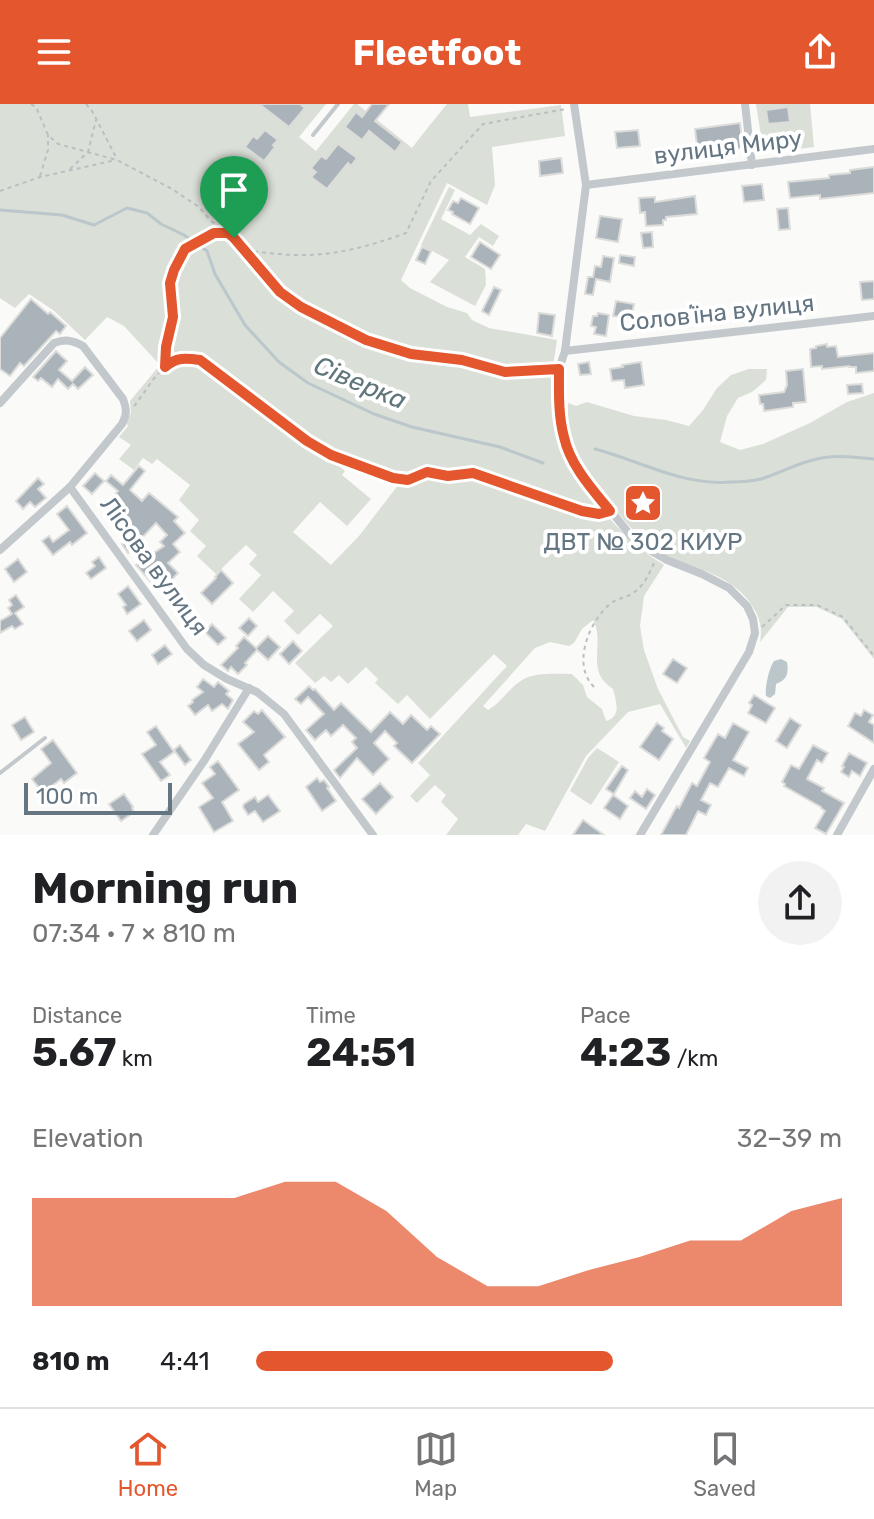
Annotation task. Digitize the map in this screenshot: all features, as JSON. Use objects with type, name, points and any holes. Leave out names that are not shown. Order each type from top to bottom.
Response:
[{"type":"street","points":[[745,104],[752,165]]},
{"type":"street","points":[[575,106],[586,185],[565,351],[559,369],[559,405],[564,440],[581,474],[631,536],[657,554],[729,588],[747,606],[755,633],[749,652],[640,835]]},
{"type":"street","name":"вулиця Миру","points":[[586,185],[874,149]]},
{"type":"street","name":"Соловʼїна вулиця","points":[[565,351],[874,316]]},
{"type":"street","points":[[0,403],[54,343],[73,340],[83,346],[123,399],[126,414]]},
{"type":"street","name":"Лісова вулиця","points":[[0,550],[70,487],[122,424],[126,414]]},
{"type":"street","name":"Лісова вулиця","points":[[70,487],[187,649],[204,665],[268,699],[284,714],[373,835]]},
{"type":"street","points":[[153,835],[249,688]]},
{"type":"street","points":[[837,835],[874,769]]},
{"type":"lane","points":[[313,135],[338,104]]},
{"type":"lane","points":[[0,773],[45,738]]},
{"type":"path","points":[[31,104],[36,107],[48,135],[48,150],[40,177]]},
{"type":"path","points":[[86,104],[117,160]]},
{"type":"path","points":[[245,251],[297,255],[343,252],[406,233],[431,181],[483,124],[575,106]]},
{"type":"path","points":[[69,170],[88,152],[96,119]]},
{"type":"path","points":[[48,135],[58,144],[117,160],[172,189],[199,207],[211,221],[234,238],[280,292],[301,307],[366,340],[411,354],[462,360],[505,372],[559,369]]},
{"type":"path","points":[[0,191],[40,177],[117,160]]},
{"type":"path","points":[[165,367],[173,317],[170,283],[174,270],[185,249],[214,233],[228,233]]},
{"type":"path","points":[[126,414],[171,361],[185,357],[200,360],[307,441],[331,455],[393,478],[408,480],[427,472],[448,476],[473,473],[582,511],[599,514],[610,511]]},
{"type":"path","points":[[594,687],[586,676],[584,662],[591,629],[602,611],[614,601],[632,594],[644,583],[657,554]]},
{"type":"path","points":[[755,633],[786,605],[817,605],[843,617],[874,656]]},
{"type":"shaded area","points":[[0,104],[326,104],[299,137],[316,151],[354,104],[412,148],[447,104],[468,104],[470,117],[561,105],[565,136],[492,147],[495,185],[487,205],[447,183],[401,280],[410,288],[447,307],[467,313],[472,320],[489,328],[557,340],[552,402],[565,449],[576,472],[607,516],[625,535],[664,565],[644,596],[640,626],[644,650],[658,689],[683,737],[690,741],[686,748],[660,704],[628,712],[586,756],[545,831],[526,824],[518,835],[446,835],[458,819],[441,802],[446,795],[435,785],[417,803],[410,796],[430,775],[418,763],[507,666],[494,654],[430,719],[407,695],[398,704],[375,683],[378,679],[366,667],[348,684],[339,675],[331,682],[324,676],[315,683],[295,663],[333,626],[320,614],[298,635],[284,621],[294,611],[273,591],[253,612],[239,599],[261,575],[249,564],[257,555],[246,545],[216,574],[197,556],[206,546],[190,531],[199,520],[179,500],[190,485],[157,459],[152,464],[143,458],[134,470],[119,459],[131,445],[119,437],[128,426],[130,401],[160,365],[124,326],[107,317],[85,340],[53,310],[29,294],[15,308],[0,298]],"holes":[[[332,460],[399,484],[359,536],[331,565],[293,532],[320,502],[347,526],[371,499],[342,475],[345,471]],[[593,620],[598,638],[599,674],[613,689],[616,703],[616,712],[611,719],[606,721],[602,709],[587,697],[583,685],[572,674],[527,677],[493,707],[488,710],[483,706],[535,648],[550,642],[569,646]]]},
{"type":"shaded area","points":[[756,104],[810,104],[814,147],[773,152],[762,143]]},
{"type":"shaded area","points":[[449,187],[455,190],[441,219],[470,235],[481,224],[499,236],[493,246],[479,237],[465,257],[485,269],[486,285],[475,306],[430,282],[449,260],[421,245]]},
{"type":"shaded area","points":[[749,369],[767,369],[766,380],[752,392],[738,398],[727,416],[720,442],[740,450],[763,444],[847,402],[874,393],[874,659],[842,619],[817,607],[788,607],[760,642],[759,620],[746,597],[721,578],[662,553],[639,536],[593,480],[570,440],[568,403],[576,406],[587,402],[634,416],[689,426],[717,388],[731,375]]},
{"type":"shaded area","points":[[781,659],[787,662],[787,673],[776,684],[775,694],[770,698],[766,696],[769,673],[774,661]]},
{"type":"shaded area","points":[[597,748],[619,762],[591,805],[570,791]]},
{"type":"building","points":[[259,104],[300,104],[305,108],[289,127]]},
{"type":"building","points":[[372,104],[389,104],[375,121],[402,142],[395,152],[369,131],[362,140],[345,127],[356,112],[362,117]]},
{"type":"building","points":[[788,107],[790,122],[768,124],[766,110]]},
{"type":"building","points":[[740,123],[743,148],[698,154],[695,129]]},
{"type":"building","points":[[265,130],[278,140],[264,161],[245,147],[253,136],[257,139]]},
{"type":"building","points":[[638,130],[640,146],[617,148],[615,132]]},
{"type":"building","points":[[338,144],[357,158],[351,166],[348,163],[327,189],[311,177],[316,172],[311,168],[321,156],[326,159]]},
{"type":"building","points":[[561,158],[563,173],[540,176],[539,161]]},
{"type":"building","points":[[874,167],[874,193],[820,199],[820,195],[790,198],[788,182],[829,178],[829,175]]},
{"type":"building","points":[[762,184],[764,200],[744,202],[742,186]]},
{"type":"building","points":[[695,196],[697,214],[666,217],[663,225],[646,226],[645,212],[640,213],[639,198],[655,197],[655,202]]},
{"type":"building","points":[[461,198],[479,208],[470,224],[448,210],[453,201],[458,203]]},
{"type":"building","points":[[788,208],[790,229],[779,230],[777,209]]},
{"type":"building","points":[[600,216],[622,219],[618,242],[596,238]]},
{"type":"building","points":[[652,232],[653,247],[643,248],[641,233]]},
{"type":"building","points":[[480,242],[500,255],[491,269],[471,257]]},
{"type":"building","points":[[422,247],[431,251],[425,264],[416,260]]},
{"type":"building","points":[[620,255],[635,257],[634,266],[619,263]]},
{"type":"building","points":[[603,256],[614,258],[610,282],[596,279],[593,295],[585,294],[588,277],[593,277],[595,266],[601,267]]},
{"type":"building","points":[[874,281],[874,299],[862,300],[860,282]]},
{"type":"building","points":[[494,287],[501,290],[489,315],[482,311]]},
{"type":"building","points":[[31,299],[66,326],[60,334],[56,331],[24,366],[20,363],[10,376],[0,369],[0,338]]},
{"type":"building","points":[[616,301],[634,304],[631,319],[613,316]]},
{"type":"building","points":[[539,313],[555,315],[552,336],[537,333]]},
{"type":"building","points":[[598,313],[609,315],[606,336],[594,334],[596,327],[591,326],[593,316]]},
{"type":"building","points":[[827,344],[827,347],[836,346],[838,357],[874,353],[874,371],[856,373],[856,367],[849,366],[811,367],[810,349]]},
{"type":"building","points":[[56,351],[67,361],[59,370],[72,381],[85,367],[93,375],[78,389],[73,384],[68,389],[58,379],[52,387],[41,378],[38,381],[33,377]]},
{"type":"building","points":[[589,362],[591,374],[580,375],[578,364]]},
{"type":"building","points":[[641,362],[644,385],[625,388],[624,380],[612,381],[610,369]]},
{"type":"building","points":[[803,369],[806,402],[764,411],[759,395],[784,392],[786,371]]},
{"type":"building","points":[[862,384],[863,393],[848,394],[847,385]]},
{"type":"building","points":[[139,466],[145,471],[130,490],[142,501],[149,493],[178,517],[174,521],[185,533],[173,544],[180,552],[168,563],[178,573],[166,586],[156,576],[150,581],[136,565],[164,546],[160,542],[167,535],[156,523],[128,553],[122,544],[136,534],[122,520],[119,524],[109,515],[119,503],[112,498],[118,491],[106,481],[111,475],[123,485]]},
{"type":"building","points":[[95,473],[104,481],[92,494],[83,486]]},
{"type":"building","points":[[38,478],[44,484],[38,489],[46,498],[35,507],[30,502],[23,509],[16,501]]},
{"type":"building","points":[[67,506],[87,533],[53,555],[42,541],[49,536],[53,542],[69,530],[57,514]]},
{"type":"building","points":[[99,557],[106,568],[91,579],[86,573],[95,566],[92,562]]},
{"type":"building","points":[[18,559],[27,572],[14,582],[5,569]]},
{"type":"building","points":[[221,570],[233,583],[212,604],[201,593]]},
{"type":"building","points":[[128,586],[141,604],[127,614],[123,607],[126,605],[118,594]]},
{"type":"building","points":[[16,595],[24,607],[15,613],[23,624],[0,633],[0,621],[12,614],[8,608],[12,605],[9,600]]},
{"type":"building","points":[[249,618],[257,626],[248,636],[239,628]]},
{"type":"building","points":[[144,620],[151,630],[137,641],[129,631]]},
{"type":"building","points":[[212,624],[226,638],[218,645],[205,632]]},
{"type":"building","points":[[268,636],[280,647],[268,660],[257,650],[238,674],[231,667],[228,671],[221,665],[244,637],[256,648]]},
{"type":"building","points":[[293,641],[302,651],[289,664],[280,654]]},
{"type":"building","points":[[165,645],[172,654],[158,664],[152,655]]},
{"type":"building","points":[[673,659],[687,668],[677,683],[663,674]]},
{"type":"building","points":[[203,679],[214,687],[218,682],[229,691],[226,694],[233,700],[228,709],[222,704],[212,711],[208,705],[195,715],[188,706],[203,692],[197,687]]},
{"type":"building","points":[[309,686],[334,710],[341,703],[371,732],[390,712],[403,724],[411,715],[427,730],[431,726],[440,734],[412,763],[394,746],[397,743],[385,731],[374,743],[389,759],[373,775],[357,758],[340,778],[334,770],[357,748],[352,742],[356,738],[343,725],[331,736],[326,730],[315,740],[306,730],[324,714],[308,697],[301,704],[295,699]]},
{"type":"building","points":[[754,695],[775,708],[766,723],[748,713]]},
{"type":"building","points":[[262,710],[285,737],[264,755],[269,762],[259,770],[238,744],[254,732],[243,722],[254,711],[258,714]]},
{"type":"building","points":[[864,710],[873,715],[869,722],[874,725],[874,743],[848,726],[855,713],[861,716]]},
{"type":"building","points":[[25,717],[34,732],[21,740],[12,725]]},
{"type":"building","points":[[790,718],[801,725],[787,748],[776,741]]},
{"type":"building","points":[[657,723],[673,739],[659,760],[640,747]]},
{"type":"building","points":[[733,723],[749,732],[733,760],[748,768],[744,776],[729,768],[718,787],[710,783],[701,800],[711,805],[706,815],[698,811],[686,835],[661,835],[692,783],[697,786],[710,762],[704,758],[718,734],[725,738]]},
{"type":"building","points":[[156,726],[174,752],[160,762],[170,775],[161,781],[142,754],[156,745],[147,732]]},
{"type":"building","points":[[53,740],[77,773],[64,783],[61,779],[43,793],[32,779],[51,763],[41,749]]},
{"type":"building","points":[[180,745],[191,760],[185,765],[174,750]]},
{"type":"building","points":[[813,745],[828,753],[822,763],[817,760],[807,779],[844,803],[826,834],[815,828],[825,811],[782,782],[791,765],[799,769]]},
{"type":"building","points":[[849,753],[867,763],[860,776],[852,771],[849,777],[841,772]]},
{"type":"building","points":[[218,761],[239,790],[222,802],[233,821],[214,832],[199,807],[213,798],[202,783],[215,774],[210,767]]},
{"type":"building","points":[[622,766],[628,770],[614,794],[606,789]]},
{"type":"building","points":[[317,778],[320,782],[324,780],[336,801],[322,811],[306,787]]},
{"type":"building","points":[[380,783],[393,797],[376,814],[362,799]]},
{"type":"building","points":[[647,789],[655,795],[646,809],[630,798],[635,791],[642,797]]},
{"type":"building","points":[[124,794],[134,812],[121,821],[109,804]]},
{"type":"building","points":[[268,795],[280,811],[263,822],[255,811],[248,815],[244,804],[255,797],[258,802]]},
{"type":"building","points":[[613,795],[628,806],[620,819],[604,808]]},
{"type":"building","points":[[583,820],[604,835],[573,835]]},
{"type":"waterway","name":"Сіверка","points":[[0,210],[62,215],[94,225],[127,208],[147,213],[207,251],[215,274],[245,325],[279,362],[308,383],[374,414],[412,427],[500,447],[543,463]]},
{"type":"waterway","name":"Сіверка","points":[[595,449],[679,476],[713,482],[761,479],[828,457],[874,459]]},
{"type":"place","name":"ДВТ № 302 КИУР","points":[[643,503]]},
{"type":"route","points":[[214,233],[228,233],[234,238],[280,292],[301,307],[366,340],[411,354],[462,360],[505,372],[559,369],[559,405],[564,440],[581,474],[610,511],[599,514],[582,511],[473,473],[448,476],[427,472],[408,480],[393,478],[331,455],[307,441],[200,360],[185,357],[171,361],[165,367],[173,317],[170,283],[185,249],[214,233]]}]
